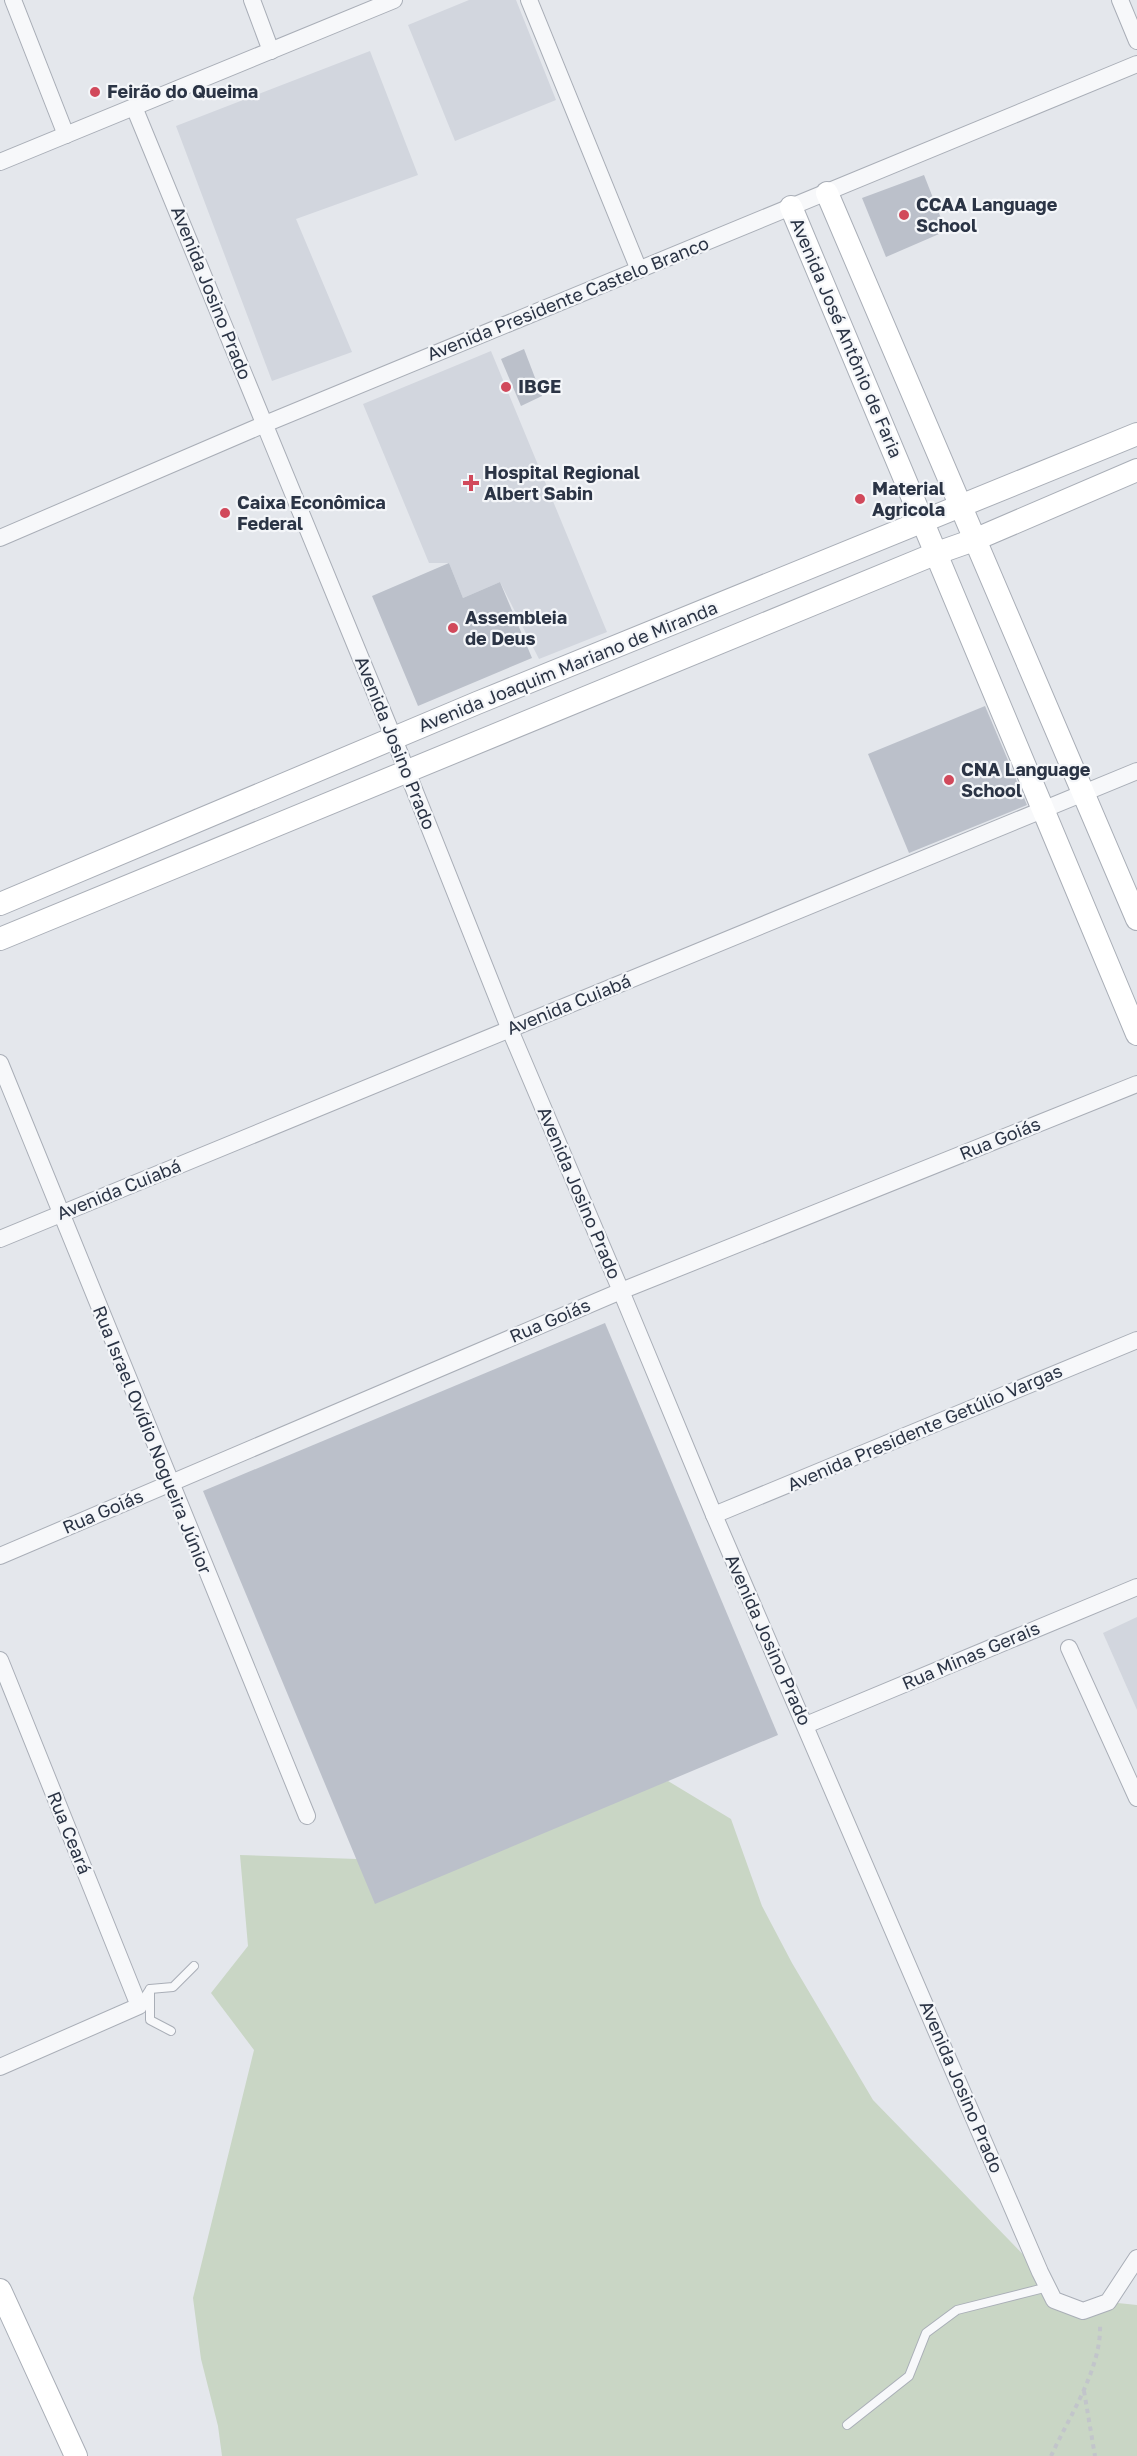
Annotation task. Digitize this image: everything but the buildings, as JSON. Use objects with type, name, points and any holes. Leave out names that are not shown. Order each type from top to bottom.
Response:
[{"type":"street","points":[[13,0],[66,135]]},
{"type":"street","points":[[252,0],[270,51]]},
{"type":"street","points":[[0,162],[394,0]]},
{"type":"street","points":[[528,0],[639,270]]},
{"type":"street","points":[[1120,0],[1137,41]]},
{"type":"street","name":"Avenida Presidente Castelo Branco","points":[[0,538],[265,424],[1137,64]]},
{"type":"street","name":"Avenida Josino Prado","points":[[134,107],[407,770],[510,1030],[714,1515],[1048,2287]]},
{"type":"street","points":[[827,193],[1137,919]]},
{"type":"street","name":"Avenida José Antônio de Faria","points":[[791,207],[1137,1034]]},
{"type":"street","name":"Avenida Joaquim Mariano de Miranda","points":[[0,904],[574,664],[924,523],[1137,434]]},
{"type":"street","name":"Avenida Joaquim Mariano de Miranda","points":[[0,939],[936,553],[974,540],[1137,470]]},
{"type":"street","points":[[574,664],[588,696]]},
{"type":"street","name":"Avenida Cuiabá","points":[[0,1239],[1137,771]]},
{"type":"street","name":"Rua Israel Ovídio Nogueira Júnior","points":[[0,1063],[169,1483],[307,1815]]},
{"type":"street","name":"Rua Goiás","points":[[0,1556],[621,1291],[1137,1084]]},
{"type":"street","name":"Avenida Presidente Getúlio Vargas","points":[[714,1515],[1137,1340]]},
{"type":"street","name":"Rua Minas Gerais","points":[[806,1725],[1137,1587]]},
{"type":"street","points":[[1069,1648],[1137,1798]]},
{"type":"street","name":"Rua Ceará","points":[[0,1660],[139,2006]]},
{"type":"street","points":[[0,2067],[139,2006]]},
{"type":"street","points":[[1048,2287],[1054,2301],[1083,2311],[1108,2302],[1137,2258]]},
{"type":"street","points":[[0,2290],[76,2456]]},
{"type":"lane","points":[[150,1989],[173,1987],[194,1966]]},
{"type":"lane","points":[[139,2006],[150,1989]]},
{"type":"lane","points":[[150,1989],[150,2020],[171,2031]]},
{"type":"lane","points":[[847,2425],[909,2376],[926,2333],[957,2310],[1048,2287]]},
{"type":"path","points":[[1051,2456],[1084,2390],[1100,2334],[1099,2305]]},
{"type":"path","points":[[1084,2390],[1095,2456]]},
{"type":"shaded area","points":[[469,0],[516,0],[556,100],[455,141],[408,25]]},
{"type":"shaded area","points":[[370,51],[418,175],[296,219],[352,352],[272,381],[176,126]]},
{"type":"shaded area","name":"Hospital Regional Albert Sabin","points":[[491,351],[607,632],[539,659],[500,582],[463,598],[449,563],[429,563],[363,404]]},
{"type":"shaded area","points":[[1137,1617],[1137,1710],[1103,1633]]},
{"type":"green space","points":[[668,1781],[731,1819],[762,1906],[792,1963],[873,2100],[1040,2272],[1054,2300],[1083,2311],[1108,2302],[1137,2305],[1137,2456],[222,2456],[218,2426],[201,2359],[193,2298],[254,2050],[211,1993],[248,1946],[240,1855],[357,1859]]},
{"type":"place","name":"Feirão do Queima","points":[[95,92]]},
{"type":"place","name":"CCAA Language School","points":[[904,215]]},
{"type":"place","name":"IBGE","points":[[506,387]]},
{"type":"place","name":"Hospital Regional Albert Sabin","points":[[471,483]]},
{"type":"place","name":"Material Agricola","points":[[860,499]]},
{"type":"place","name":"Caixa Econômica Federal","points":[[225,513]]},
{"type":"place","name":"Assembleia de Deus","points":[[453,628]]},
{"type":"place","name":"CNA Language School","points":[[949,780]]}]
